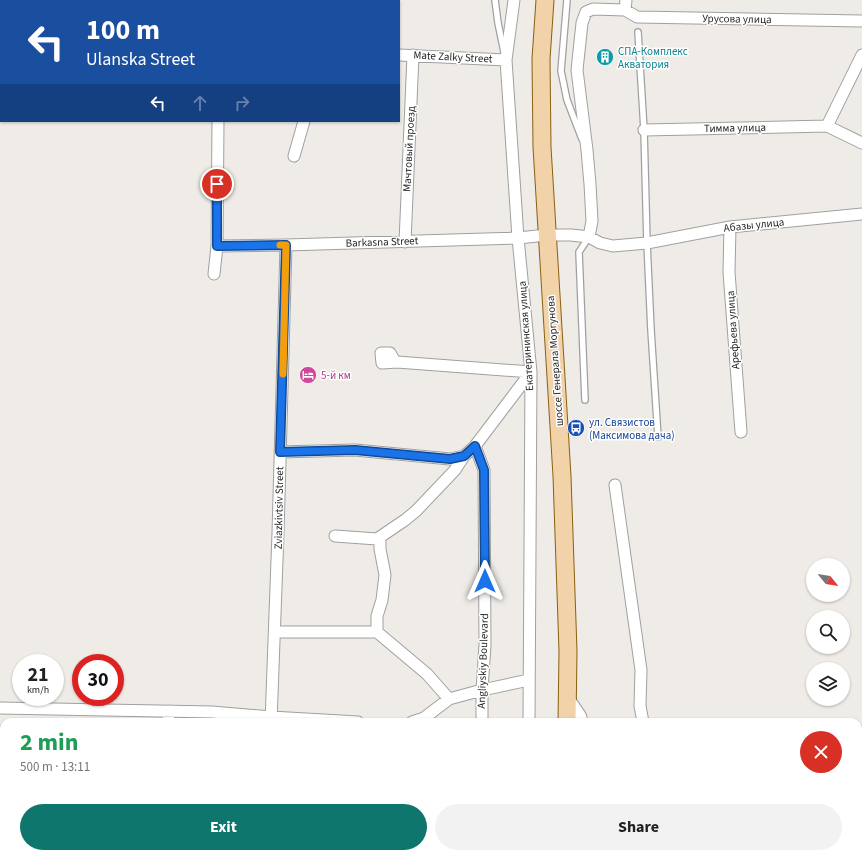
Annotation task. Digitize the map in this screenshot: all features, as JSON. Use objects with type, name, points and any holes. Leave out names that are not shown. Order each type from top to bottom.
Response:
[{"type":"main road","name":"шоссе Генерала Моргунова","points":[[545,0],[541,59],[542,139],[546,235],[562,476],[568,651],[567,718]]},
{"type":"street","name":"Екатерининская улица","points":[[514,0],[506,60],[518,238],[531,372],[529,718]]},
{"type":"street","name":"Урусова улица","points":[[589,238],[592,221],[587,150],[577,70],[582,22],[586,12],[594,9],[626,5],[637,17],[862,21]]},
{"type":"street","name":"Mate Zalky Street","points":[[400,55],[506,60]]},
{"type":"street","name":"Мачтовый проезд","points":[[405,242],[413,55]]},
{"type":"street","points":[[827,126],[862,55]]},
{"type":"street","points":[[214,274],[217,246],[218,122]]},
{"type":"street","points":[[294,156],[304,122]]},
{"type":"street","name":"Тимма улица","points":[[644,130],[827,126],[862,143]]},
{"type":"street","name":"Абазы улица","points":[[589,238],[600,243],[613,246],[646,243],[730,227],[862,214]]},
{"type":"street","name":"Арефьева улица","points":[[730,227],[729,272],[741,432]]},
{"type":"street","name":"Barkasna Street","points":[[217,246],[405,242],[518,238],[546,235],[571,235],[589,238]]},
{"type":"street","name":"Zviazkivtsiv Street","points":[[271,718],[286,245]]},
{"type":"street","points":[[397,362],[531,372]]},
{"type":"street","points":[[336,536],[377,539],[416,511],[455,470],[464,456],[475,446],[531,372]]},
{"type":"street","name":"Angliyskiy Boulevard","points":[[475,446],[484,470],[485,645],[482,718]]},
{"type":"street","points":[[280,452],[355,450],[450,459],[464,456]]},
{"type":"street","points":[[615,485],[641,670],[640,706],[642,718]]},
{"type":"street","points":[[377,539],[380,541],[385,575],[382,600],[377,616],[377,632]]},
{"type":"street","points":[[275,632],[377,632],[426,674],[449,699]]},
{"type":"street","points":[[424,718],[449,699],[529,680]]},
{"type":"street","points":[[568,699],[580,718]]},
{"type":"street","points":[[0,708],[169,717],[212,712],[256,718]]},
{"type":"lane","points":[[495,0],[506,60]]},
{"type":"lane","points":[[567,0],[561,71],[566,100],[587,150]]},
{"type":"lane","points":[[638,32],[644,130],[646,243],[658,438]]},
{"type":"lane","points":[[585,400],[579,252],[589,238]]},
{"type":"slow traffic","points":[[280,245],[286,245],[283,374]]},
{"type":"place","name":"СПА-Комплекс Акватория","points":[[605,57]]},
{"type":"place","name":"5-й км","points":[[308,375]]},
{"type":"place","name":"ул. Связистов (Максимова дача)","points":[[576,428]]},
{"type":"route","points":[[217,184],[217,246],[286,245],[280,452],[355,450],[450,459],[464,456],[475,446],[484,470],[485,581]]}]
